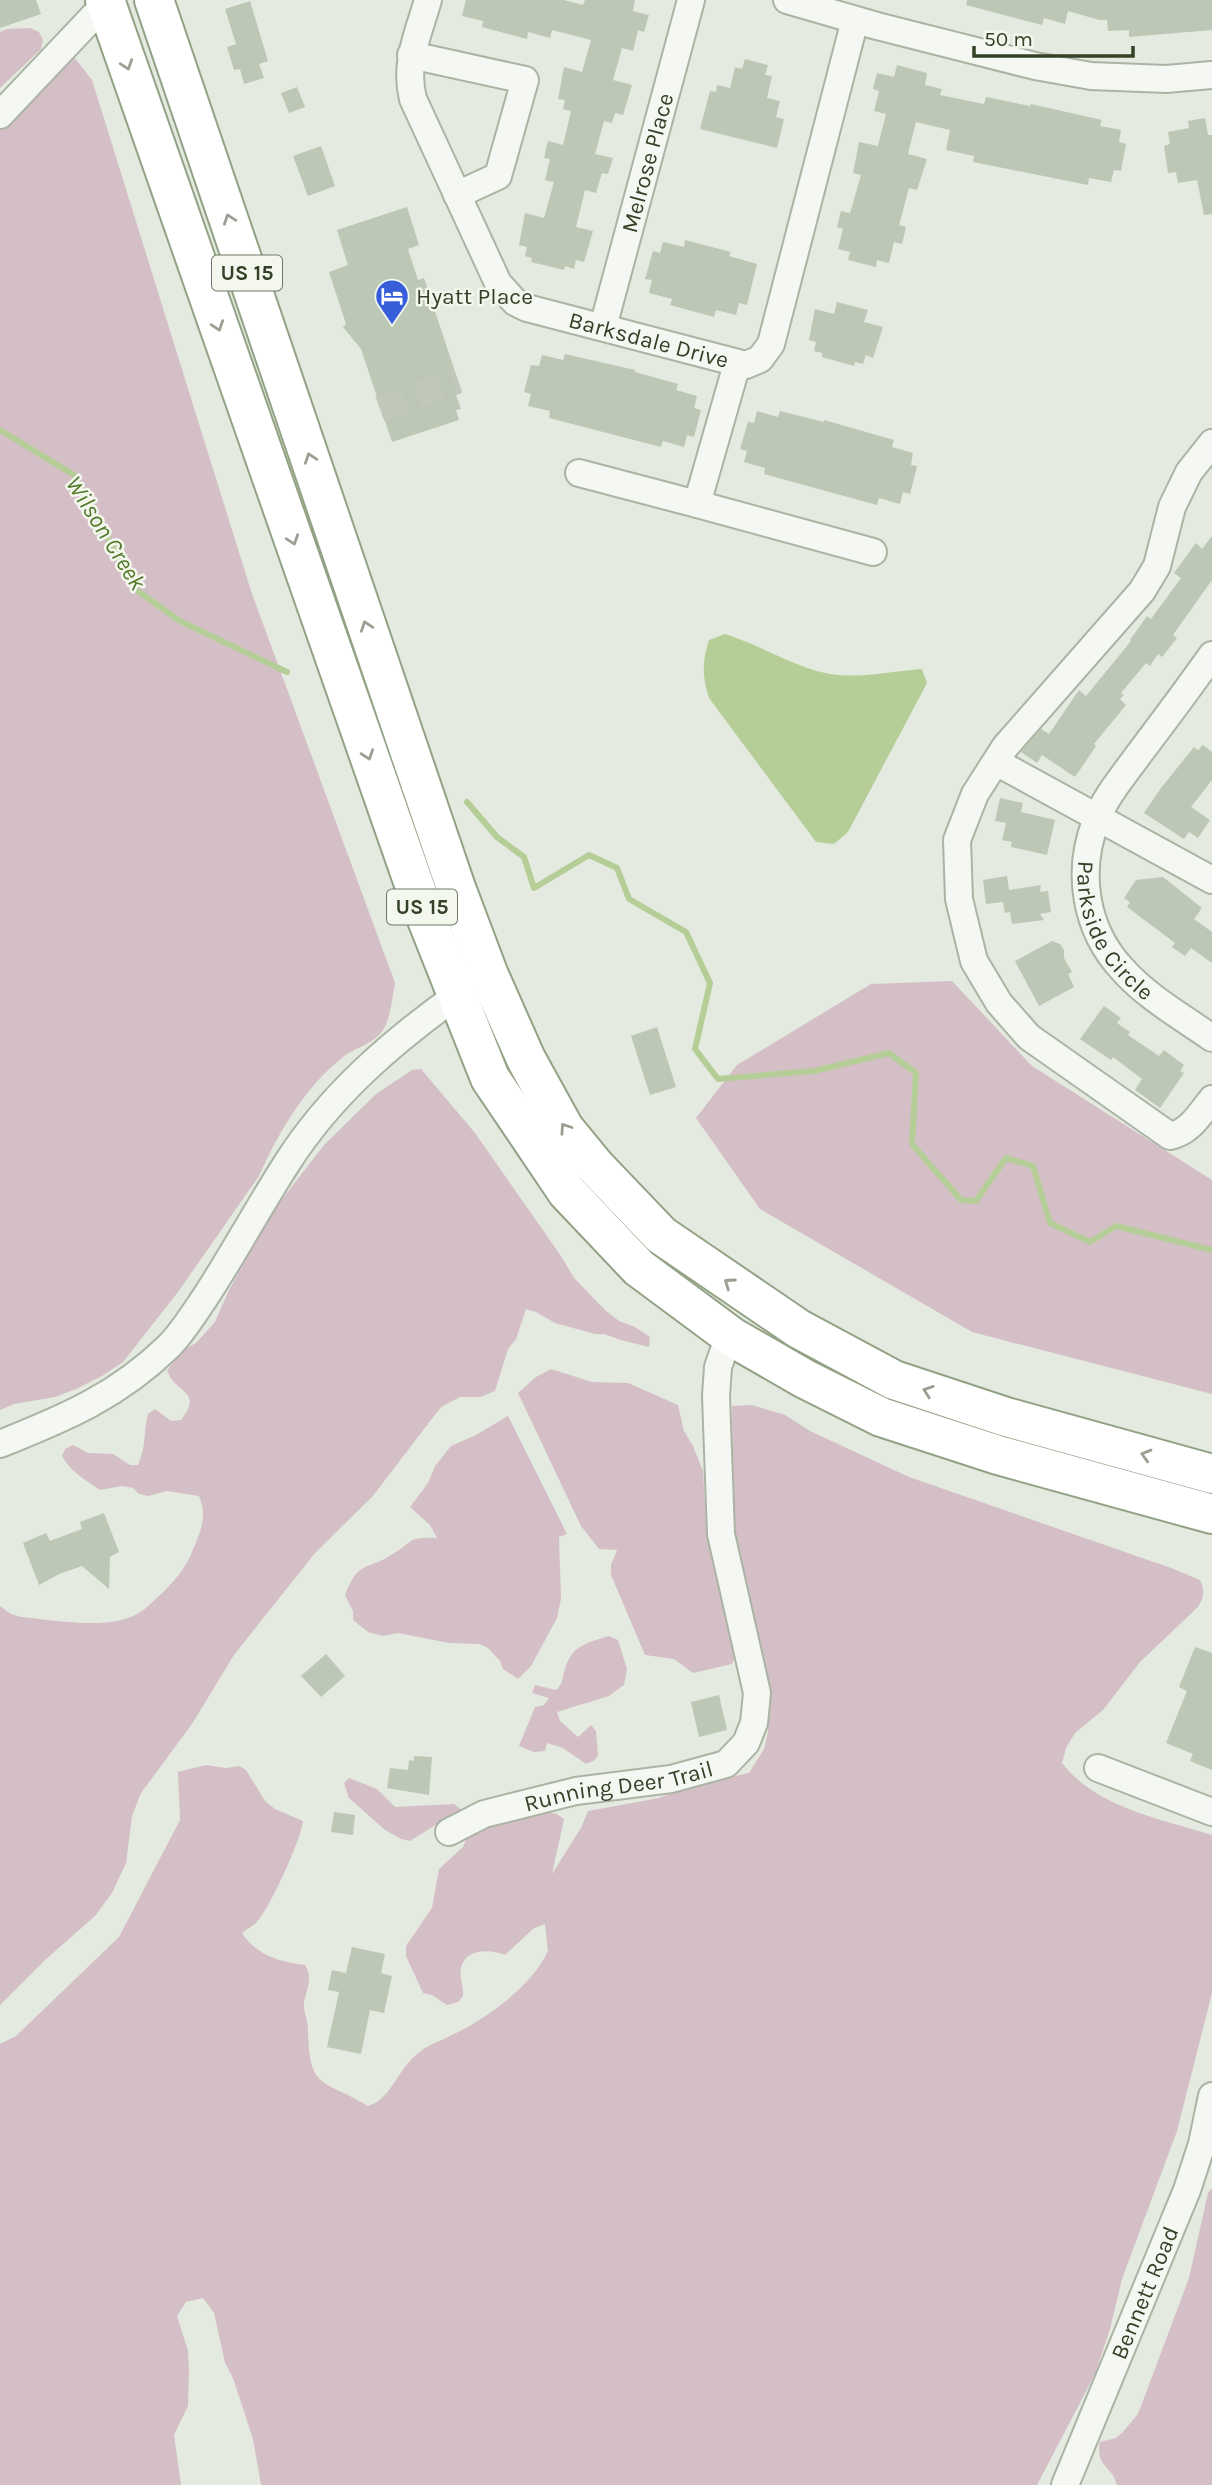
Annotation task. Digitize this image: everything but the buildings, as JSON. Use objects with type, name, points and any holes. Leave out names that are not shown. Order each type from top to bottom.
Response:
[{"type":"highway","name":"US 15","points":[[154,0],[456,888],[488,973],[526,1059],[564,1128],[596,1167],[661,1235],[799,1329],[894,1380],[1006,1417],[1212,1474]]},
{"type":"highway","name":"US 15","points":[[105,1],[422,907],[456,996],[490,1078],[567,1192],[639,1268],[732,1336],[805,1379],[881,1417],[998,1455],[1212,1514]]},
{"type":"street","name":"Barksdale Drive","points":[[428,0],[411,55],[408,77],[413,99],[490,267],[506,294],[527,308],[737,364],[754,363],[771,344],[855,20]]},
{"type":"street","name":"Melrose Place","points":[[603,327],[691,0]]},
{"type":"street","points":[[788,0],[1035,66],[1091,76],[1166,79],[1212,75]]},
{"type":"street","points":[[0,115],[105,1]]},
{"type":"street","points":[[411,55],[525,80],[498,176],[457,195]]},
{"type":"street","points":[[696,504],[737,364]]},
{"type":"street","points":[[1212,443],[1189,472],[1172,507],[1157,566],[1142,591],[1006,747],[975,794],[957,841],[959,899],[974,961],[999,1003],[1029,1037],[1170,1136],[1179,1134],[1190,1126],[1212,1099]]},
{"type":"street","points":[[579,473],[873,552]]},
{"type":"street","name":"Parkside Circle","points":[[1212,655],[1119,782],[1096,818],[1085,871],[1086,896],[1094,921],[1106,947],[1123,970],[1212,1038]]},
{"type":"street","points":[[996,762],[1212,880]]},
{"type":"street","points":[[0,1444],[65,1418],[126,1384],[171,1345],[228,1263],[289,1160],[322,1115],[359,1075],[409,1030],[456,996]]},
{"type":"street","name":"Running Deer Trail","points":[[449,1832],[484,1814],[576,1791],[671,1779],[726,1764],[746,1743],[754,1723],[757,1693],[721,1534],[717,1423],[719,1367],[725,1347],[732,1336]]},
{"type":"street","points":[[1098,1768],[1212,1812]]},
{"type":"street","name":"Bennett Road","points":[[1065,2485],[1182,2202],[1202,2144],[1212,2096]]},
{"type":"shaded area","points":[[30,28],[39,32],[43,40],[41,49],[0,88],[0,32]]},
{"type":"shaded area","points":[[74,57],[92,80],[251,591],[395,983],[390,1014],[383,1030],[370,1042],[343,1057],[305,1096],[284,1127],[259,1176],[178,1292],[123,1362],[76,1389],[55,1397],[14,1404],[0,1410],[0,129]]},
{"type":"shaded area","points":[[725,634],[825,673],[861,675],[922,669],[927,683],[848,832],[834,844],[816,842],[709,698],[704,662],[709,640]]},
{"type":"shaded area","points":[[952,981],[1032,1066],[1212,1180],[1212,1394],[972,1332],[760,1209],[696,1118],[737,1065],[871,984]]},
{"type":"shaded area","points":[[421,1069],[475,1133],[574,1278],[619,1321],[650,1337],[649,1347],[555,1323],[526,1309],[516,1339],[508,1349],[495,1391],[480,1397],[460,1397],[441,1407],[372,1497],[315,1553],[234,1655],[192,1724],[141,1793],[132,1816],[126,1863],[112,1893],[95,1916],[0,2005],[0,1606],[21,1617],[65,1622],[113,1622],[139,1613],[165,1590],[186,1564],[203,1517],[199,1496],[167,1491],[148,1496],[122,1486],[100,1490],[69,1466],[62,1456],[65,1449],[73,1445],[88,1453],[113,1454],[130,1465],[138,1465],[143,1451],[148,1414],[155,1409],[171,1421],[181,1420],[190,1403],[189,1397],[167,1370],[185,1349],[196,1343],[215,1322],[269,1216],[324,1145],[376,1094],[412,1070]]},
{"type":"shaded area","points":[[551,1369],[592,1382],[628,1383],[678,1405],[684,1431],[703,1471],[706,1521],[733,1642],[735,1658],[732,1664],[693,1673],[674,1659],[645,1655],[611,1575],[611,1565],[617,1550],[599,1549],[581,1526],[518,1393],[536,1377]]},
{"type":"shaded area","points":[[752,1405],[785,1415],[810,1431],[909,1477],[1171,1568],[1200,1580],[1203,1587],[1203,1597],[1198,1607],[1140,1662],[1103,1710],[1075,1733],[1066,1748],[1062,1763],[1076,1778],[1111,1801],[1151,1817],[1212,1835],[1212,1993],[1177,2131],[1122,2279],[1110,2329],[1095,2374],[1037,2485],[261,2485],[253,2439],[233,2378],[225,2363],[214,2313],[203,2298],[186,2302],[177,2316],[188,2351],[189,2370],[188,2406],[174,2435],[181,2485],[0,2485],[0,2044],[16,2036],[119,1937],[180,1820],[178,1772],[206,1765],[226,1768],[239,1766],[246,1770],[265,1801],[275,1809],[303,1821],[291,1858],[269,1904],[256,1923],[242,1933],[261,1952],[287,1962],[305,1965],[309,1979],[304,2009],[311,2063],[315,2073],[329,2086],[368,2106],[376,2103],[419,2052],[479,2020],[520,1989],[548,1951],[545,1924],[534,1928],[505,1955],[479,1952],[463,1961],[463,1996],[458,2002],[447,2005],[432,1995],[423,1993],[406,1956],[406,1946],[432,1908],[439,1869],[463,1847],[469,1832],[529,1809],[557,1814],[564,1819],[552,1874],[581,1828],[588,1811],[659,1798],[697,1784],[749,1773],[764,1749],[767,1723],[733,1546],[732,1406]]},
{"type":"shaded area","points":[[508,1416],[567,1534],[559,1537],[561,1599],[557,1618],[531,1666],[518,1679],[503,1669],[500,1661],[488,1648],[480,1644],[449,1643],[398,1633],[383,1636],[368,1632],[353,1620],[353,1611],[345,1595],[355,1576],[365,1567],[393,1554],[412,1540],[437,1538],[430,1525],[410,1507],[428,1483],[435,1466],[451,1446]]},
{"type":"shaded area","points":[[609,1636],[618,1640],[627,1669],[624,1685],[609,1696],[557,1712],[560,1721],[578,1737],[591,1725],[596,1731],[598,1756],[586,1764],[563,1748],[547,1743],[545,1751],[534,1752],[519,1746],[535,1707],[544,1705],[549,1698],[532,1693],[535,1685],[556,1690],[568,1661],[576,1650],[587,1643]]},
{"type":"shaded area","points":[[349,1778],[377,1789],[395,1807],[454,1804],[462,1810],[459,1818],[442,1821],[410,1841],[401,1839],[385,1830],[349,1798],[344,1783]]},
{"type":"shaded area","points":[[1212,2188],[1212,2485],[1117,2485],[1100,2456],[1100,2442],[1116,2438],[1138,2414],[1189,2278],[1208,2193]]},
{"type":"waterway","name":"Wilson Creek","points":[[0,430],[74,475],[135,589],[180,621],[287,672]]},
{"type":"waterway","name":"Wilson Creek","points":[[467,802],[497,837],[524,857],[534,888],[589,855],[617,868],[629,899],[686,932],[710,983],[695,1049],[718,1079],[814,1071],[889,1053],[916,1073],[912,1144],[961,1200],[976,1201],[1006,1158],[1033,1166],[1050,1223],[1090,1242],[1116,1226],[1212,1250]]},
{"type":"tunnel","points":[[380,409],[458,380]]},
{"type":"place","name":"Hyatt Place","points":[[392,326]]}]
